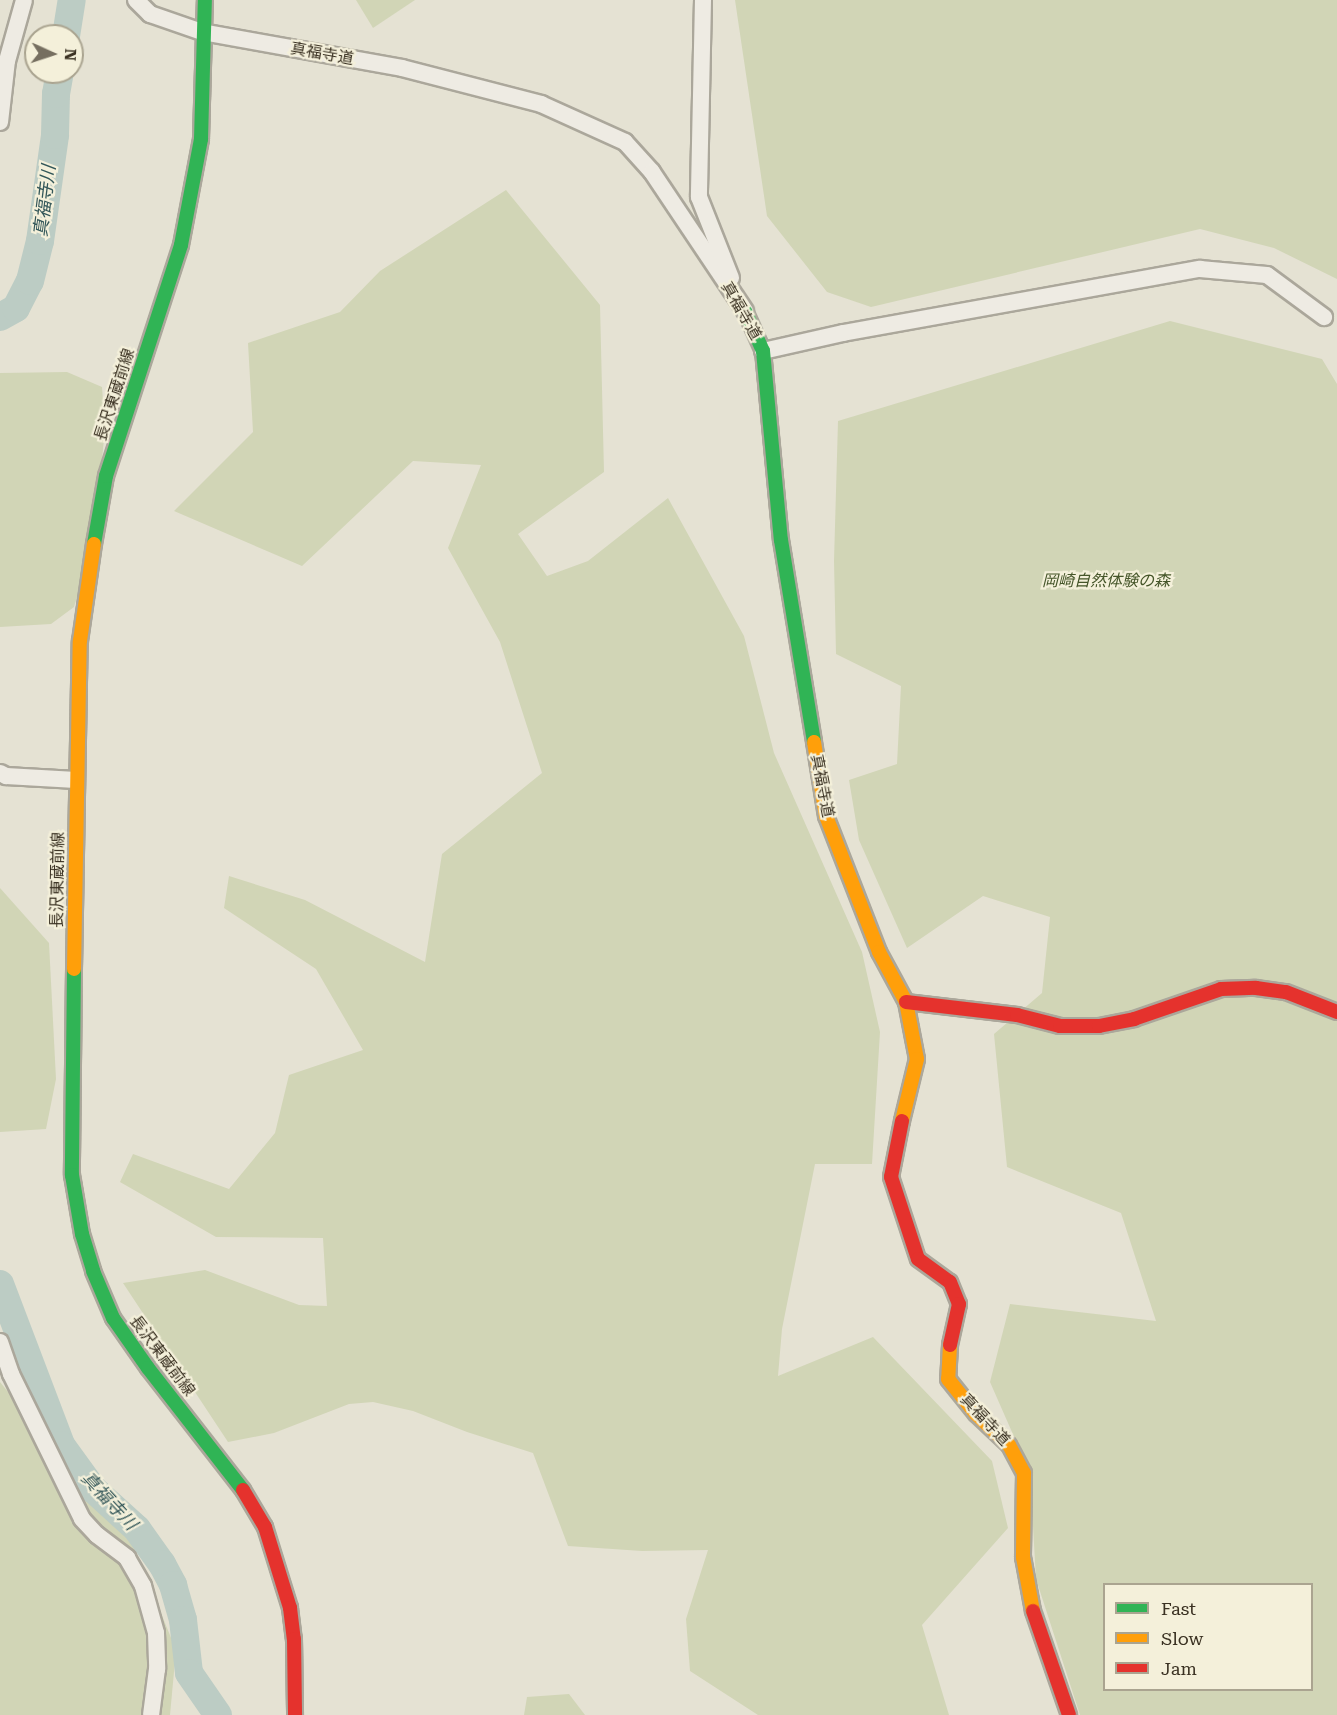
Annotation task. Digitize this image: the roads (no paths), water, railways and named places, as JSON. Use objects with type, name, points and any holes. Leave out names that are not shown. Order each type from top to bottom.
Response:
[{"type":"street","points":[[0,122],[7,61],[24,0]]},
{"type":"street","name":"真福寺道","points":[[136,0],[150,14],[202,32],[402,68],[541,104],[625,142],[652,172],[745,311],[763,351],[781,540],[826,816],[879,952],[906,1002],[917,1059],[909,1100],[897,1136],[891,1177],[918,1259],[950,1282],[959,1304],[950,1335],[948,1379],[976,1414],[1009,1445],[1024,1473],[1023,1557],[1033,1613],[1069,1715]]},
{"type":"street","name":"長沢東蔵前線","points":[[205,0],[202,32],[201,139],[181,245],[106,476],[91,558],[80,641],[71,1136],[73,1184],[80,1223],[93,1271],[113,1318],[148,1368],[235,1476],[265,1527],[284,1582],[290,1608],[294,1640],[295,1715]]},
{"type":"street","points":[[703,0],[699,197],[745,311]]},
{"type":"street","points":[[763,351],[843,333],[1200,269],[1267,275],[1324,317]]},
{"type":"street","points":[[0,773],[6,776],[76,780]]},
{"type":"street","points":[[906,1002],[943,1009],[1017,1015],[1059,1026],[1099,1026],[1134,1019],[1221,988],[1256,988],[1286,992],[1337,1012]]},
{"type":"street","points":[[0,1342],[11,1374],[82,1519],[97,1535],[127,1558],[143,1586],[156,1633],[157,1669],[151,1715]]},
{"type":"waterway","name":"真福寺川","points":[[68,24],[72,0]]},
{"type":"waterway","name":"真福寺川","points":[[0,317],[16,308],[30,281],[40,241],[55,135],[58,84]]},
{"type":"waterway","name":"真福寺川","points":[[0,1284],[61,1445],[93,1489],[137,1529],[162,1564],[173,1585],[183,1620],[189,1673],[218,1715]]},
{"type":"park label","name":"岡崎自然体験の森","points":[[1106,581]]}]
